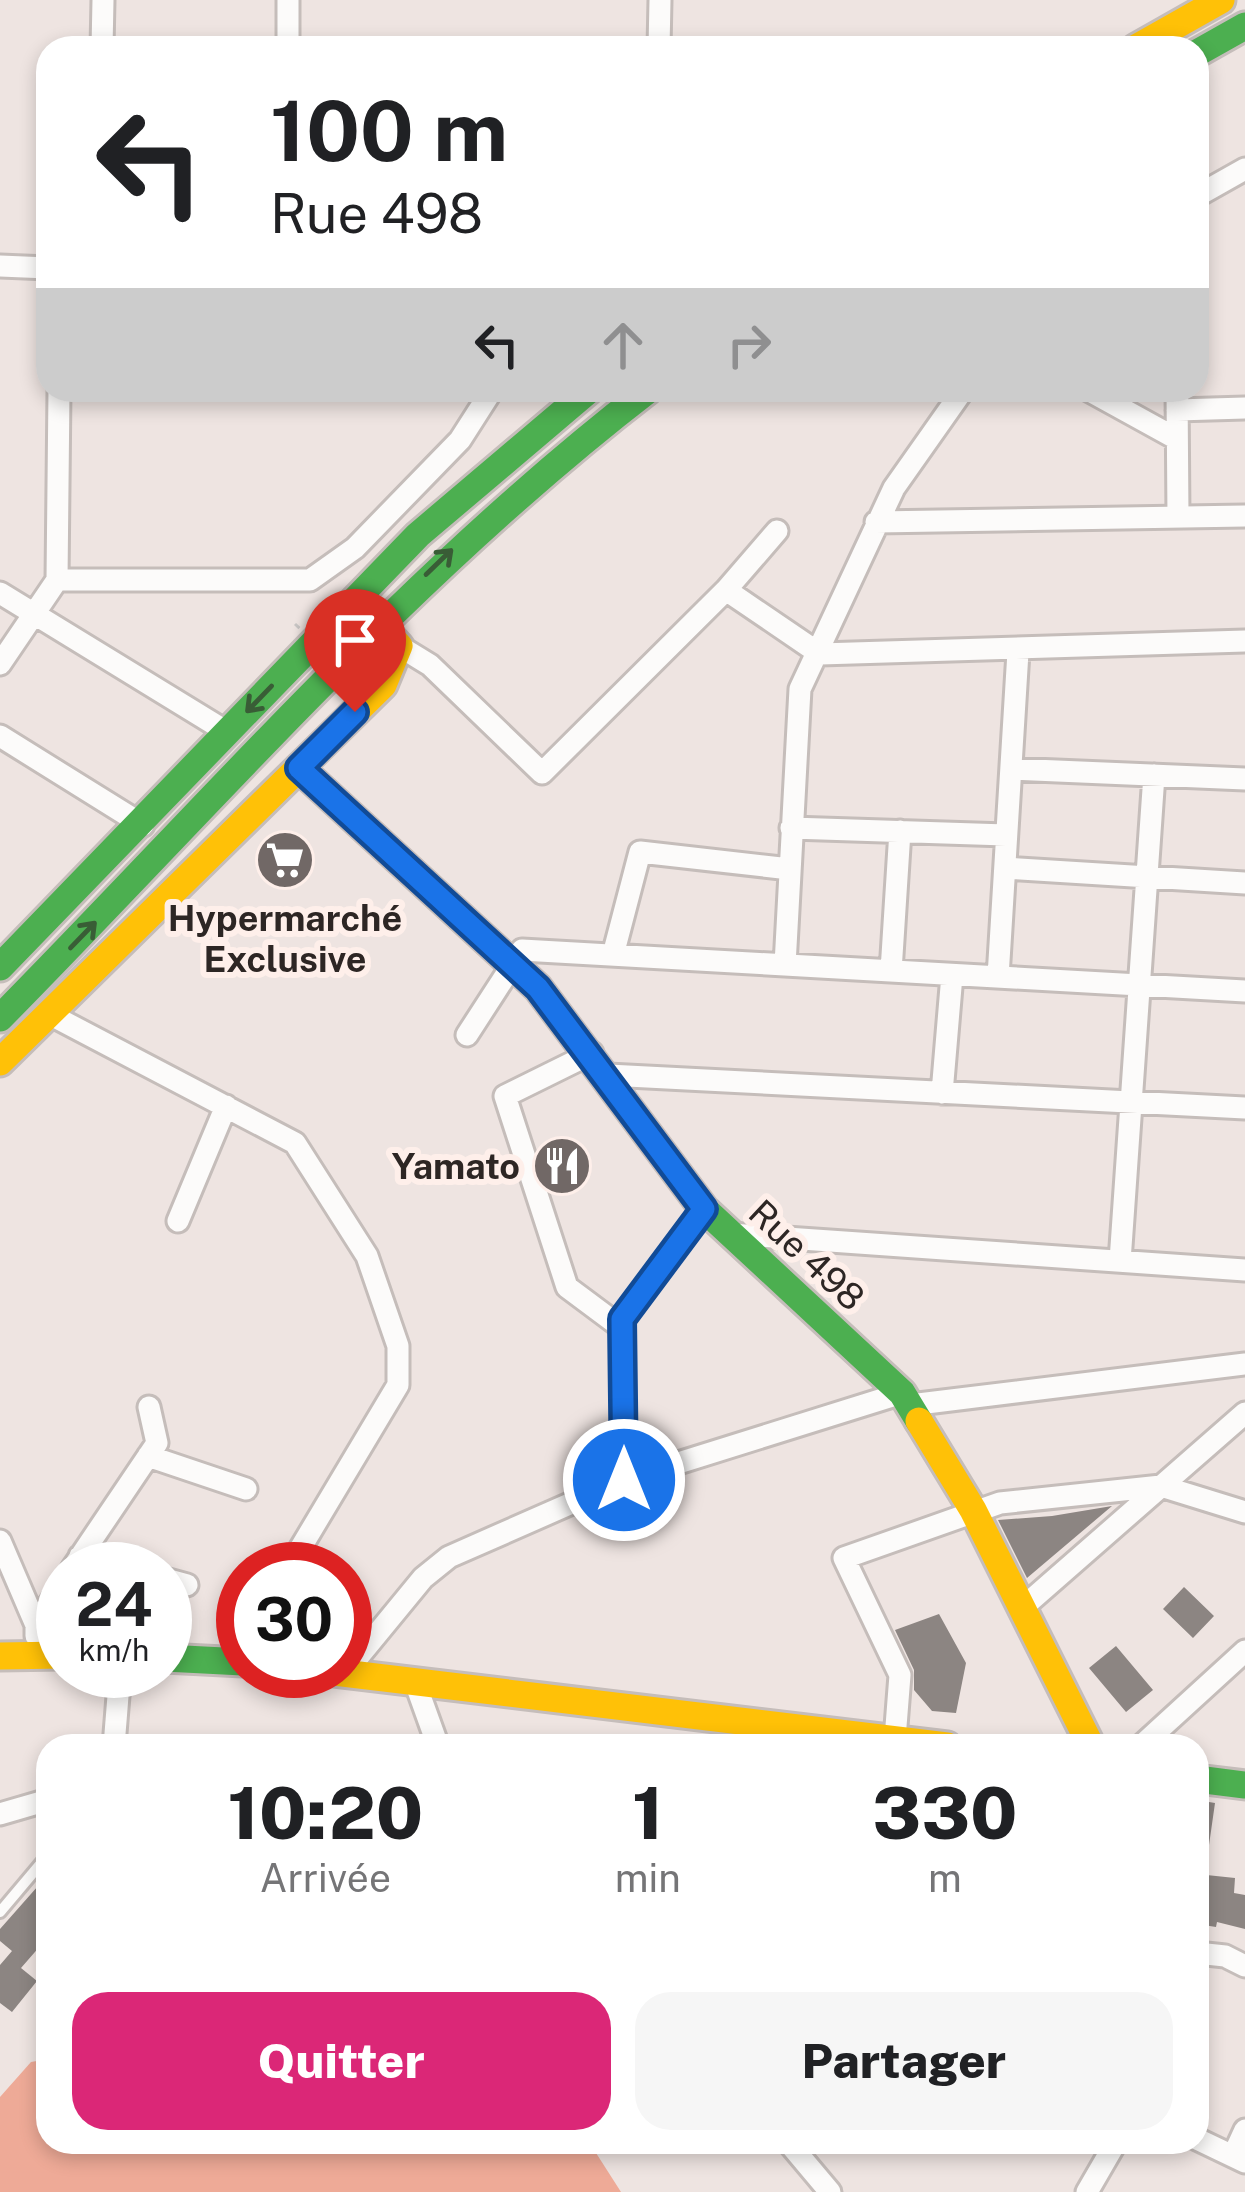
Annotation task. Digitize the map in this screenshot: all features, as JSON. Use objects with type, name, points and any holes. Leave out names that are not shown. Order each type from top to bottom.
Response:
[{"type":"main road","points":[[1157,36],[1220,0]]},
{"type":"main road","points":[[1209,46],[1245,26]]},
{"type":"main road","points":[[0,967],[143,825],[418,535],[575,402]]},
{"type":"main road","points":[[0,1018],[389,635],[506,499],[632,402]]},
{"type":"main road","points":[[0,1062],[383,685],[389,635]]},
{"type":"main road","name":"Rue 498","points":[[299,768],[514,964],[600,1064],[704,1209],[906,1399],[973,1510],[1085,1734]]},
{"type":"main road","points":[[0,1656],[36,1655]]},
{"type":"main road","points":[[372,1677],[853,1734]]},
{"type":"main road","points":[[1209,1780],[1245,1785]]},
{"type":"street","points":[[102,36],[103,0]]},
{"type":"street","points":[[288,0],[288,36]]},
{"type":"street","points":[[658,36],[660,0]]},
{"type":"street","points":[[1209,190],[1245,170]]},
{"type":"street","points":[[0,266],[36,268]]},
{"type":"street","points":[[0,664],[57,580],[59,402]]},
{"type":"street","points":[[57,580],[310,580],[355,548],[460,440],[484,402]]},
{"type":"street","points":[[785,965],[795,705],[876,522],[910,462],[954,402]]},
{"type":"street","points":[[1110,402],[1177,439]]},
{"type":"street","points":[[1177,402],[1178,517]]},
{"type":"street","points":[[1194,402],[1245,408]]},
{"type":"street","points":[[876,522],[1245,516]]},
{"type":"street","points":[[389,635],[430,665],[542,772],[726,590],[778,531]]},
{"type":"street","points":[[726,590],[820,654],[1018,652],[1245,641]]},
{"type":"street","points":[[0,593],[227,732]]},
{"type":"street","points":[[998,977],[1018,652]]},
{"type":"street","points":[[0,736],[143,825]]},
{"type":"street","points":[[1011,769],[1245,779]]},
{"type":"street","points":[[1120,1262],[1154,776]]},
{"type":"street","points":[[791,827],[1006,836]]},
{"type":"street","points":[[891,971],[900,831]]},
{"type":"street","points":[[613,956],[640,852],[790,869]]},
{"type":"street","points":[[1004,868],[1245,883]]},
{"type":"street","points":[[467,1035],[522,950],[1245,992]]},
{"type":"street","points":[[942,1093],[952,975]]},
{"type":"street","points":[[51,1015],[302,1150],[367,1256],[402,1366],[398,1385],[304,1542]]},
{"type":"street","points":[[622,1328],[567,1287],[506,1096],[600,1064],[942,1093],[1245,1108]]},
{"type":"street","points":[[178,1221],[226,1106]]},
{"type":"street","points":[[624,1480],[622,1319],[704,1209]]},
{"type":"street","points":[[730,1234],[1245,1270]]},
{"type":"street","points":[[372,1632],[449,1557],[624,1480],[906,1399],[1245,1364]]},
{"type":"street","points":[[90,1542],[159,1433],[149,1407]]},
{"type":"street","points":[[1022,1608],[1245,1413]]},
{"type":"street","points":[[148,1456],[246,1489]]},
{"type":"street","points":[[895,1734],[900,1675],[844,1558],[973,1510],[1161,1486],[1245,1512]]},
{"type":"street","points":[[0,1541],[36,1623]]},
{"type":"street","points":[[1154,1734],[1245,1651]]},
{"type":"street","points":[[415,1682],[434,1734]]},
{"type":"street","points":[[115,1734],[118,1698]]},
{"type":"street","points":[[0,1814],[36,1804]]},
{"type":"street","points":[[1209,1954],[1245,1966]]},
{"type":"street","points":[[1209,2145],[1239,2159],[1245,2130]]},
{"type":"street","points":[[798,2154],[830,2192]]},
{"type":"street","points":[[1087,2192],[1109,2154]]},
{"type":"lane","points":[[0,1912],[36,1869]]},
{"type":"path","points":[[295,624],[360,684]]},
{"type":"shaded area","points":[[36,2061],[36,2154],[597,2154],[621,2192],[0,2192],[0,2097]]},
{"type":"building","points":[[1112,1506],[1027,1578],[998,1520],[1052,1516]]},
{"type":"building","points":[[1184,1587],[1214,1616],[1193,1638],[1163,1609]]},
{"type":"building","points":[[939,1614],[966,1663],[956,1713],[932,1711],[914,1690],[914,1670],[895,1630]]},
{"type":"building","points":[[1116,1646],[1153,1690],[1126,1712],[1089,1668]]},
{"type":"building","points":[[1209,1802],[1215,1803],[1209,1845]]},
{"type":"building","points":[[1209,1875],[1235,1878],[1234,1893],[1245,1895],[1245,1929],[1217,1922],[1216,1927],[1209,1926]]},
{"type":"building","points":[[36,1888],[36,1951],[21,1968],[36,1982],[12,2012],[0,2003],[0,1965],[12,1951],[0,1941],[0,1929]]},
{"type":"traffic: fast","points":[[1209,46],[1245,26]]},
{"type":"traffic: fast","points":[[0,967],[418,535],[575,402]]},
{"type":"traffic: fast","points":[[0,1018],[393,613],[560,461],[633,402]]},
{"type":"traffic: fast","points":[[299,768],[538,988],[704,1209],[902,1393],[919,1421]]},
{"type":"traffic: fast","points":[[192,1659],[216,1661]]},
{"type":"traffic: fast","points":[[1209,1780],[1245,1785]]},
{"type":"traffic: slow","points":[[1157,36],[1221,0]]},
{"type":"traffic: slow","points":[[0,1062],[383,685],[399,646],[380,625]]},
{"type":"traffic: slow","points":[[919,1421],[973,1510],[1085,1734]]},
{"type":"traffic: slow","points":[[0,1656],[36,1655]]},
{"type":"traffic: slow","points":[[372,1677],[848,1734]]},
{"type":"place","name":"Hypermarché Exclusive","points":[[285,860]]},
{"type":"place","name":"Yamato","points":[[562,1166]]},
{"type":"route","points":[[355,712],[299,768],[538,988],[592,1053],[704,1209],[622,1319],[624,1480]]}]
